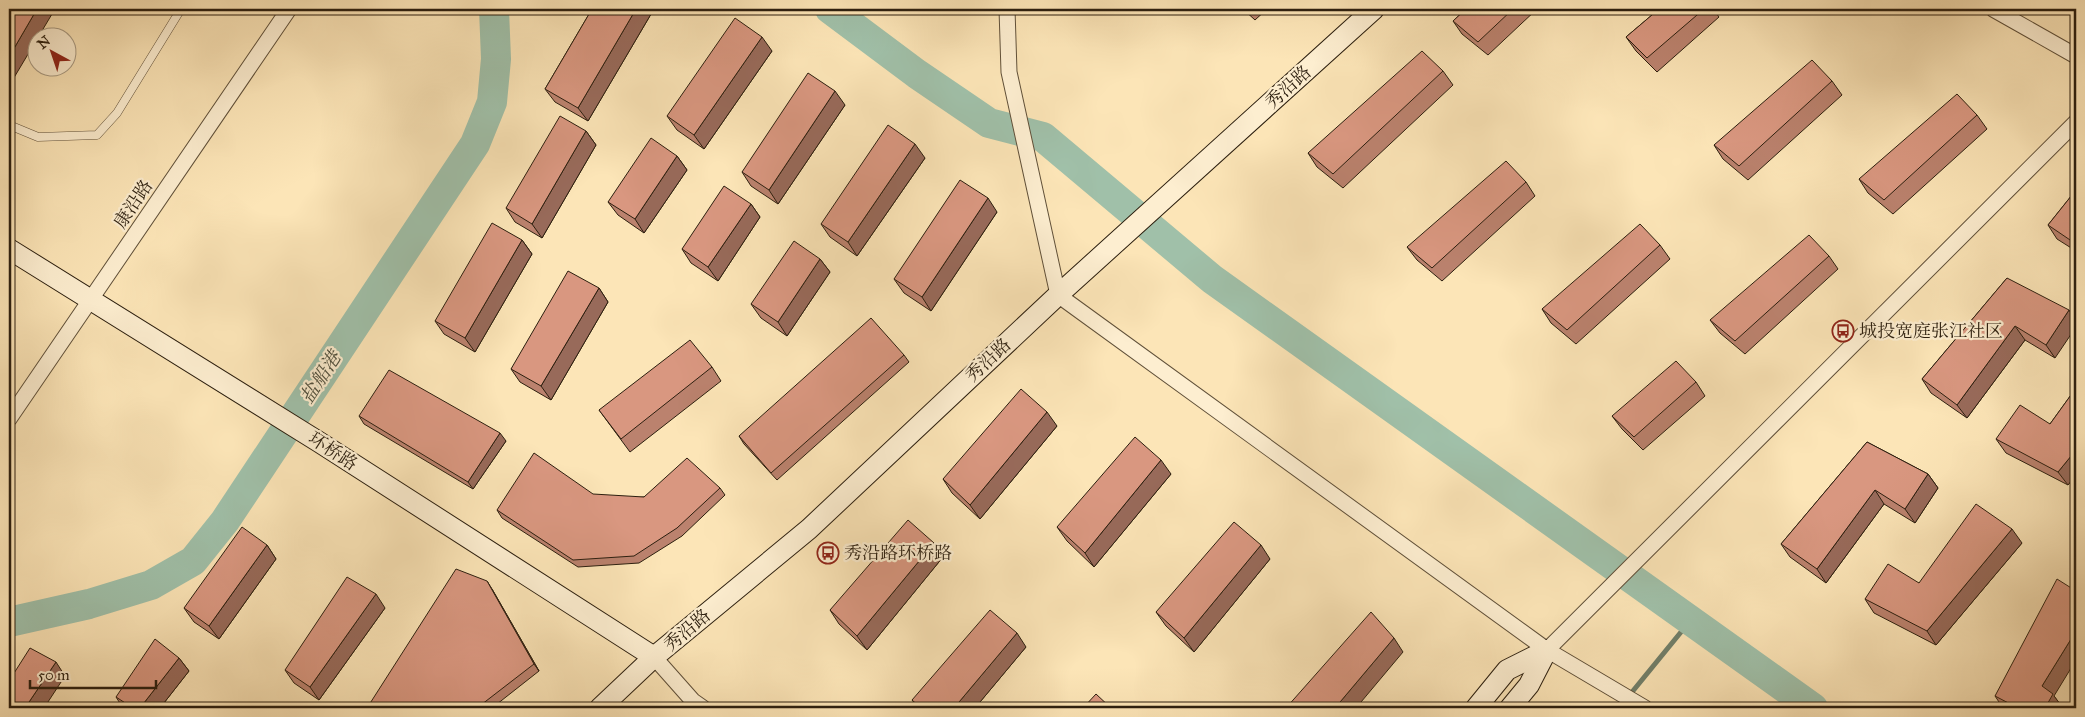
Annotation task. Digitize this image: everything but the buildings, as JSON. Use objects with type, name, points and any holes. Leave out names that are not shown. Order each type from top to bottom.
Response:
[{"type":"main road","name":"秀沿路","points":[[600,708],[654,657],[810,529],[1058,295],[1374,9]]},
{"type":"main road","name":"环桥路","points":[[9,249],[319,442],[654,657]]},
{"type":"main road","points":[[1476,708],[1506,670],[1547,650]]},
{"type":"main road","points":[[1510,708],[1529,685],[1547,650]]},
{"type":"street","name":"康沿路","points":[[9,419],[289,9]]},
{"type":"street","points":[[1007,9],[1009,72],[1058,295],[1547,650],[1645,708]]},
{"type":"street","points":[[1993,9],[2076,56]]},
{"type":"street","points":[[1547,650],[2076,122]]},
{"type":"street","points":[[654,657],[693,701],[703,708]]},
{"type":"lane","points":[[9,125],[38,137],[97,135],[117,113],[182,9]]},
{"type":"waterway","name":"盐船港","points":[[9,622],[89,604],[151,585],[193,561],[225,521],[475,144],[492,102],[496,59],[494,9]]},
{"type":"waterway","points":[[830,9],[917,74],[989,123],[1043,137],[1212,279],[1813,708]]},
{"type":"waterway","points":[[1619,708],[1690,621]]},
{"type":"place","name":"城投宽庭张江社区","points":[[1843,331]]},
{"type":"place","name":"秀沿路环桥路","points":[[828,553]]}]
